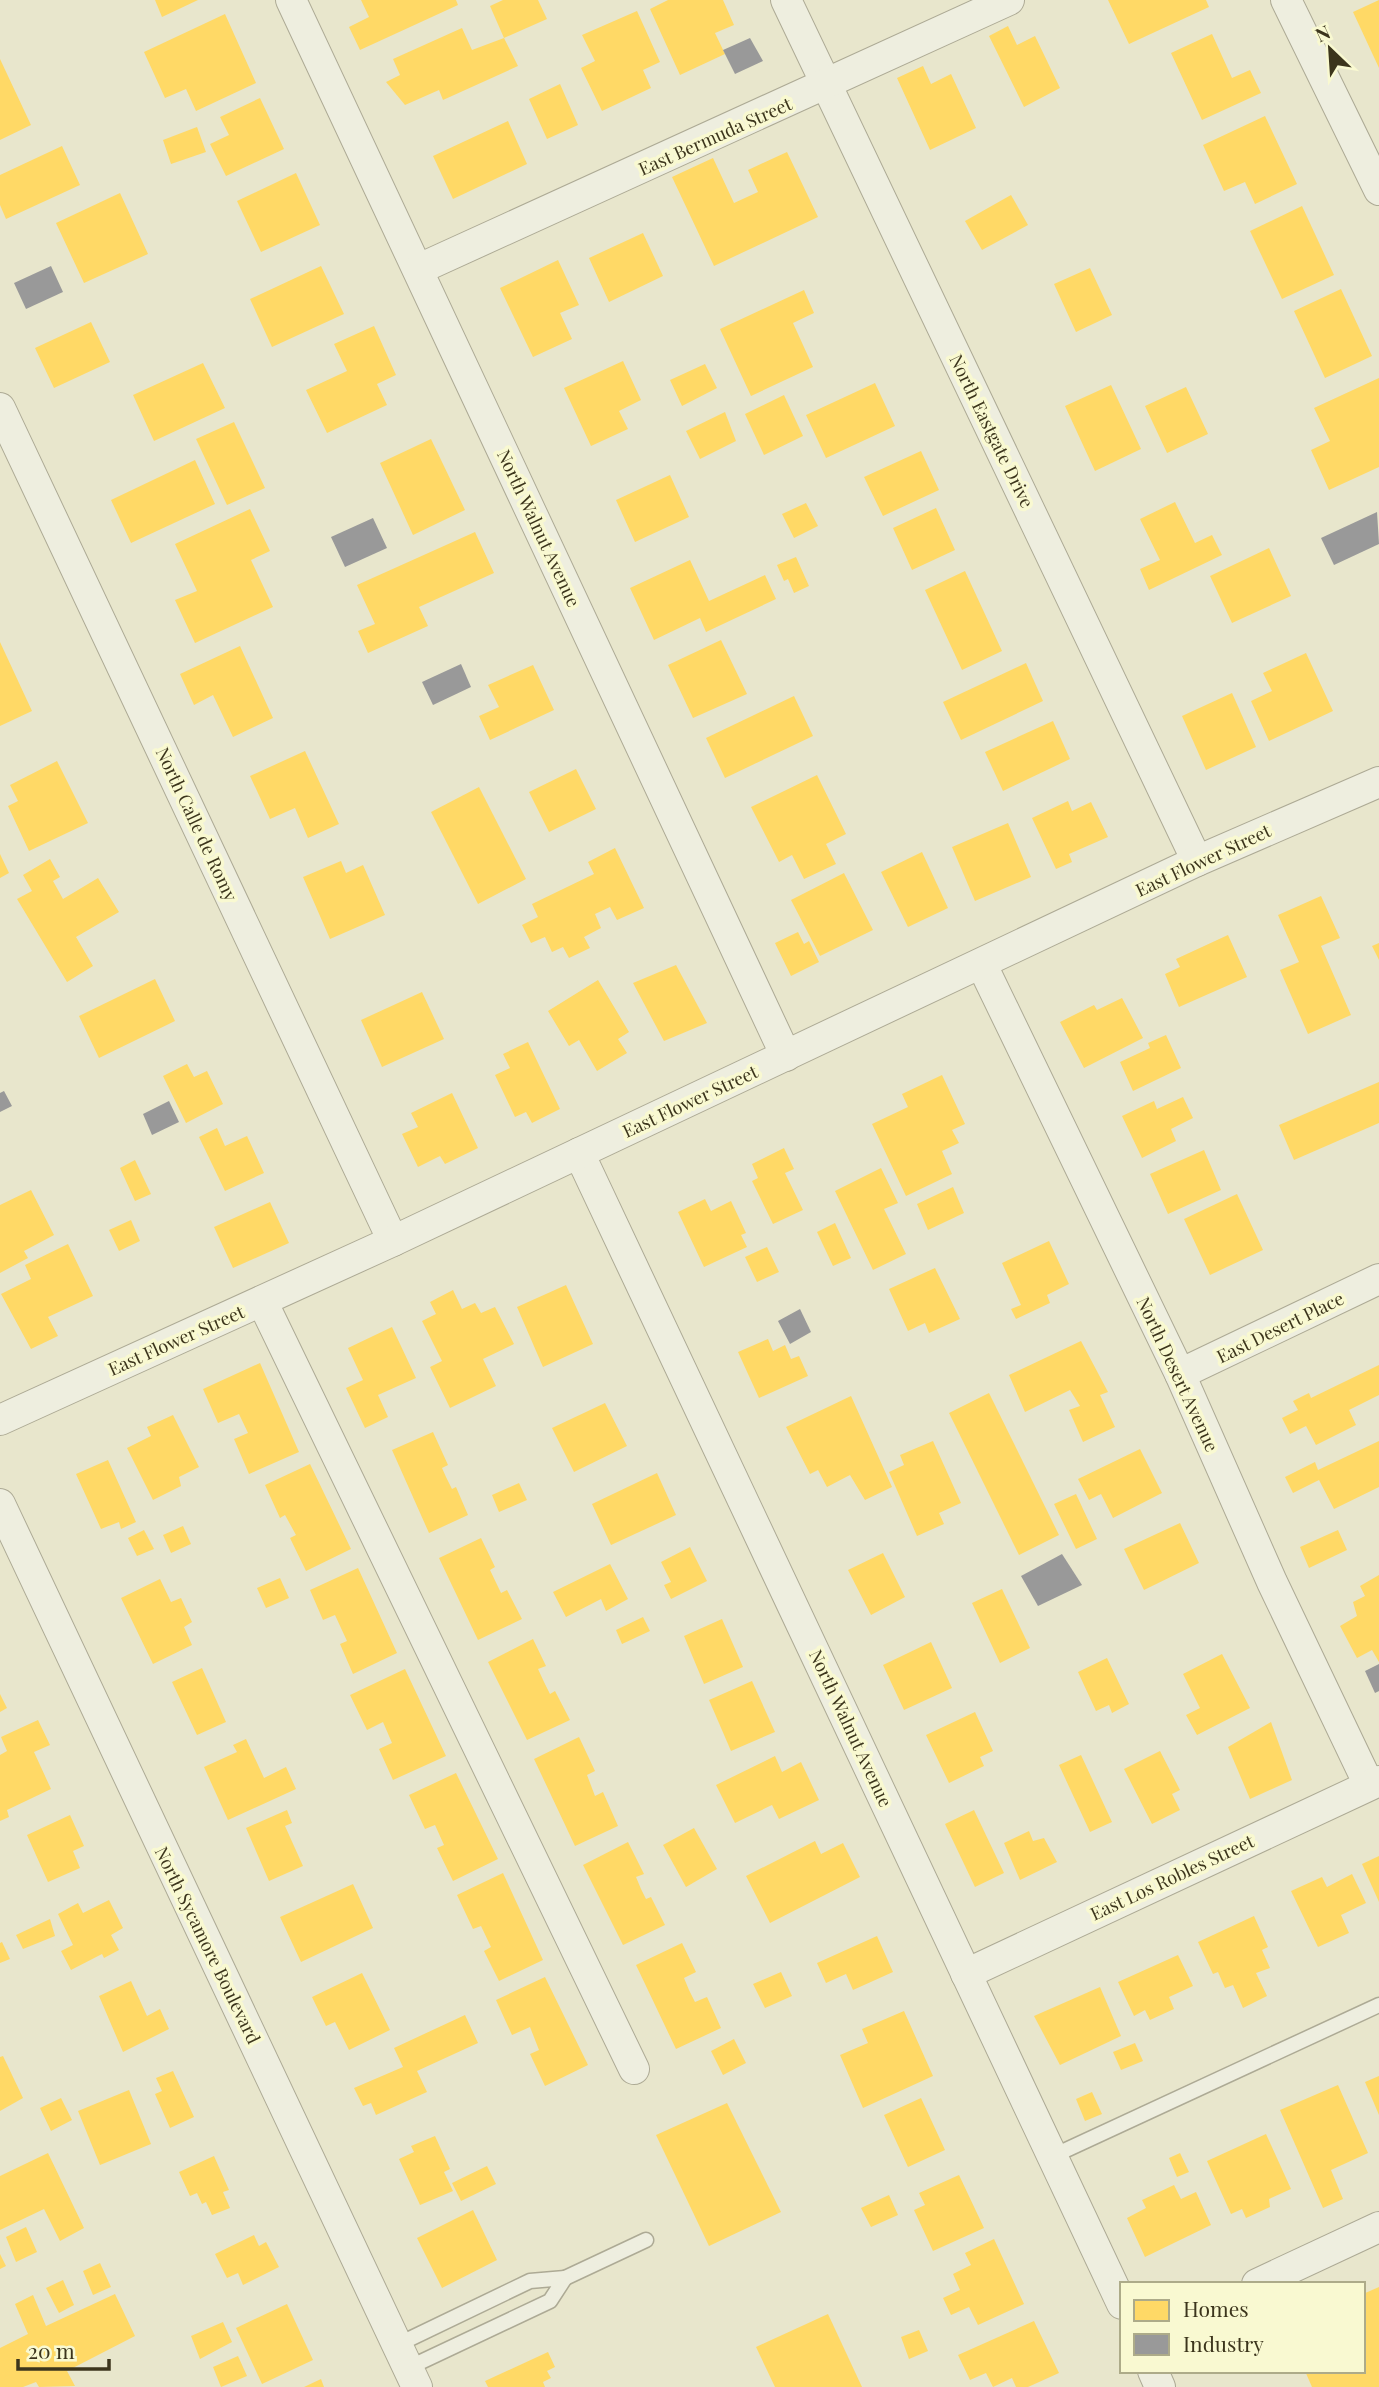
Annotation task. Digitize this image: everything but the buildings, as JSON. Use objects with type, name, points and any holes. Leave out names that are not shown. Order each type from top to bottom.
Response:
[{"type":"street","name":"North Walnut Avenue","points":[[291,0],[786,1056]]},
{"type":"street","name":"North Eastgate Drive","points":[[786,0],[1197,862]]},
{"type":"street","name":"East Bermuda Street","points":[[419,270],[827,86],[1009,0]]},
{"type":"street","points":[[1286,0],[1379,190]]},
{"type":"street","name":"North Calle de Romy","points":[[0,408],[393,1241]]},
{"type":"street","name":"East Flower Street","points":[[0,1420],[393,1241],[1197,862],[1379,782]]},
{"type":"street","name":"North Desert Avenue","points":[[982,965],[1181,1374],[1272,1582],[1374,1783]]},
{"type":"street","name":"North Walnut Avenue","points":[[579,1153],[1120,2300]]},
{"type":"street","name":"East Desert Place","points":[[1181,1374],[1379,1279]]},
{"type":"street","points":[[262,1301],[634,2069]]},
{"type":"street","name":"North Sycamore Boulevard","points":[[0,1504],[408,2367]]},
{"type":"street","name":"East Los Robles Street","points":[[966,1974],[1374,1783]]},
{"type":"street","points":[[1262,2282],[1379,2227]]},
{"type":"lane","points":[[1053,2156],[1379,2005]]},
{"type":"lane","points":[[408,2367],[530,2281],[565,2278],[646,2240]]},
{"type":"lane","points":[[408,2367],[550,2301],[565,2278]]}]
